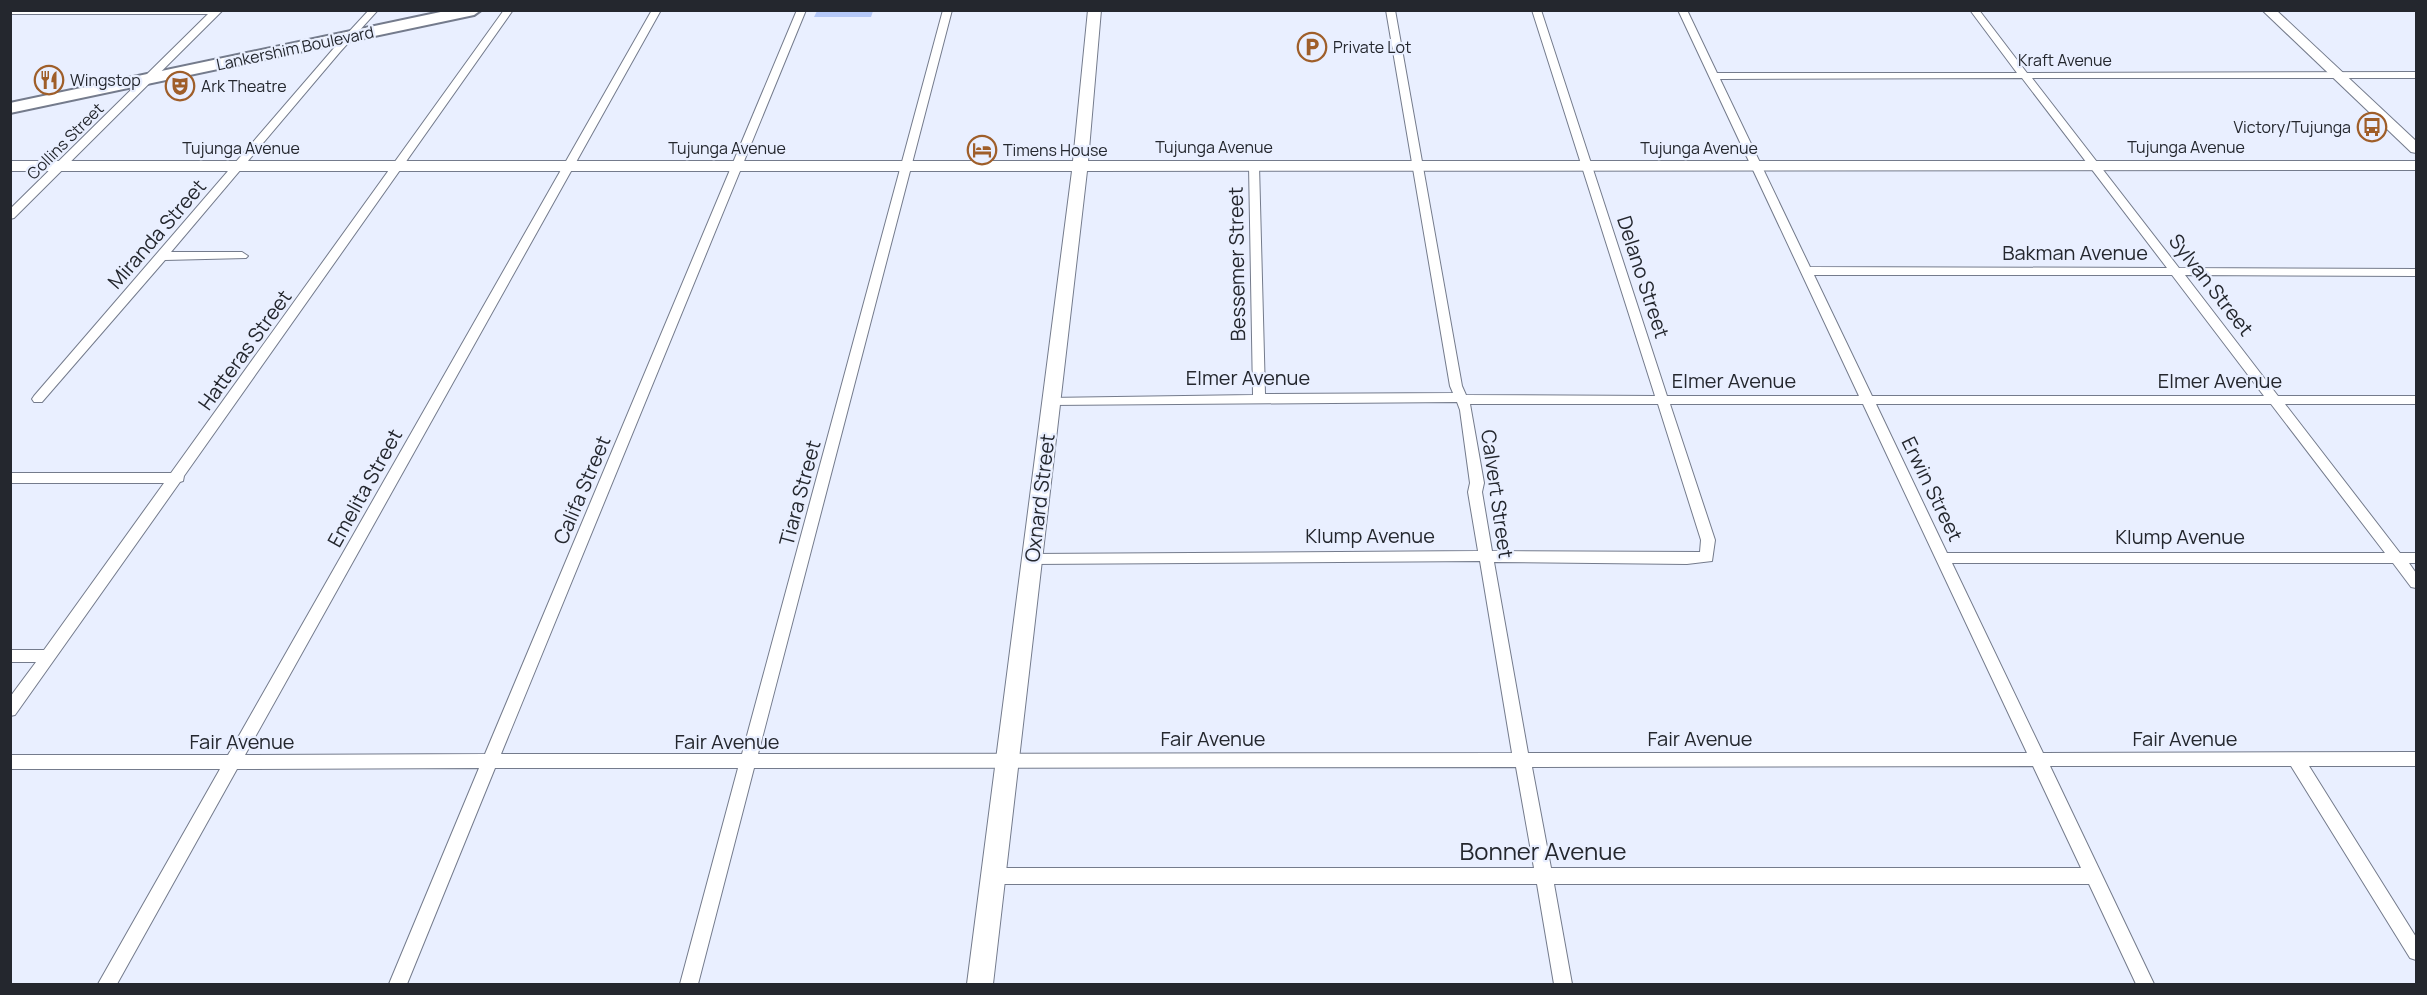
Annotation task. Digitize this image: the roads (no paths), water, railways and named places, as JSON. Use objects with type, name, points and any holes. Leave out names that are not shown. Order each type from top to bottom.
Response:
[{"type":"main road","name":"Lankershim Boulevard","points":[[10,108],[474,10]]},
{"type":"street","name":"Miranda Street","points":[[38,399],[337,50],[374,10]]},
{"type":"street","name":"Hatteras Street","points":[[10,710],[178,478],[509,10]]},
{"type":"street","name":"Emelita Street","points":[[107,984],[657,10]]},
{"type":"street","name":"Califa Street","points":[[398,984],[802,10]]},
{"type":"street","name":"Tiara Street","points":[[689,984],[948,10]]},
{"type":"street","name":"Oxnard Street","points":[[980,984],[1080,165],[1095,10]]},
{"type":"street","name":"Calvert Street","points":[[1390,10],[1456,386],[1466,410],[1477,483],[1475,492],[1563,984]]},
{"type":"street","name":"Delano Street","points":[[1536,10],[1708,540],[1707,556]]},
{"type":"street","name":"Erwin Street","points":[[1682,10],[2145,984]]},
{"type":"street","name":"Sylvan Street","points":[[1974,10],[2416,583]]},
{"type":"street","points":[[2268,10],[2416,149]]},
{"type":"street","points":[[10,11],[217,11]]},
{"type":"street","name":"Collins Street","points":[[10,216],[217,11]]},
{"type":"street","name":"Kraft Avenue","points":[[1714,76],[2416,75]]},
{"type":"street","name":"Bessemer Street","points":[[1254,165],[1259,397]]},
{"type":"street","name":"Tujunga Avenue","points":[[10,166],[2416,166]]},
{"type":"street","points":[[161,256],[242,256]]},
{"type":"street","name":"Bakman Avenue","points":[[1806,271],[2416,272]]},
{"type":"street","name":"Elmer Avenue","points":[[1052,401],[1259,397],[1663,401],[2416,400]]},
{"type":"street","points":[[10,478],[178,478]]},
{"type":"street","name":"Klump Avenue","points":[[1032,560],[1487,556],[1665,559],[1707,556]]},
{"type":"street","name":"Klump Avenue","points":[[1944,558],[2416,558]]},
{"type":"street","points":[[10,656],[49,656]]},
{"type":"street","name":"Fair Avenue","points":[[10,762],[2416,759]]},
{"type":"street","points":[[2296,760],[2416,952]]},
{"type":"street","name":"Bonner Avenue","points":[[993,876],[2093,876]]},
{"type":"place","name":"Private Lot","points":[[1312,47]]},
{"type":"place","name":"Wingstop","points":[[49,80]]},
{"type":"place","name":"Ark Theatre","points":[[180,86]]},
{"type":"place","name":"Victory/Tujunga","points":[[2372,127]]},
{"type":"place","name":"Timens House","points":[[982,150]]}]
